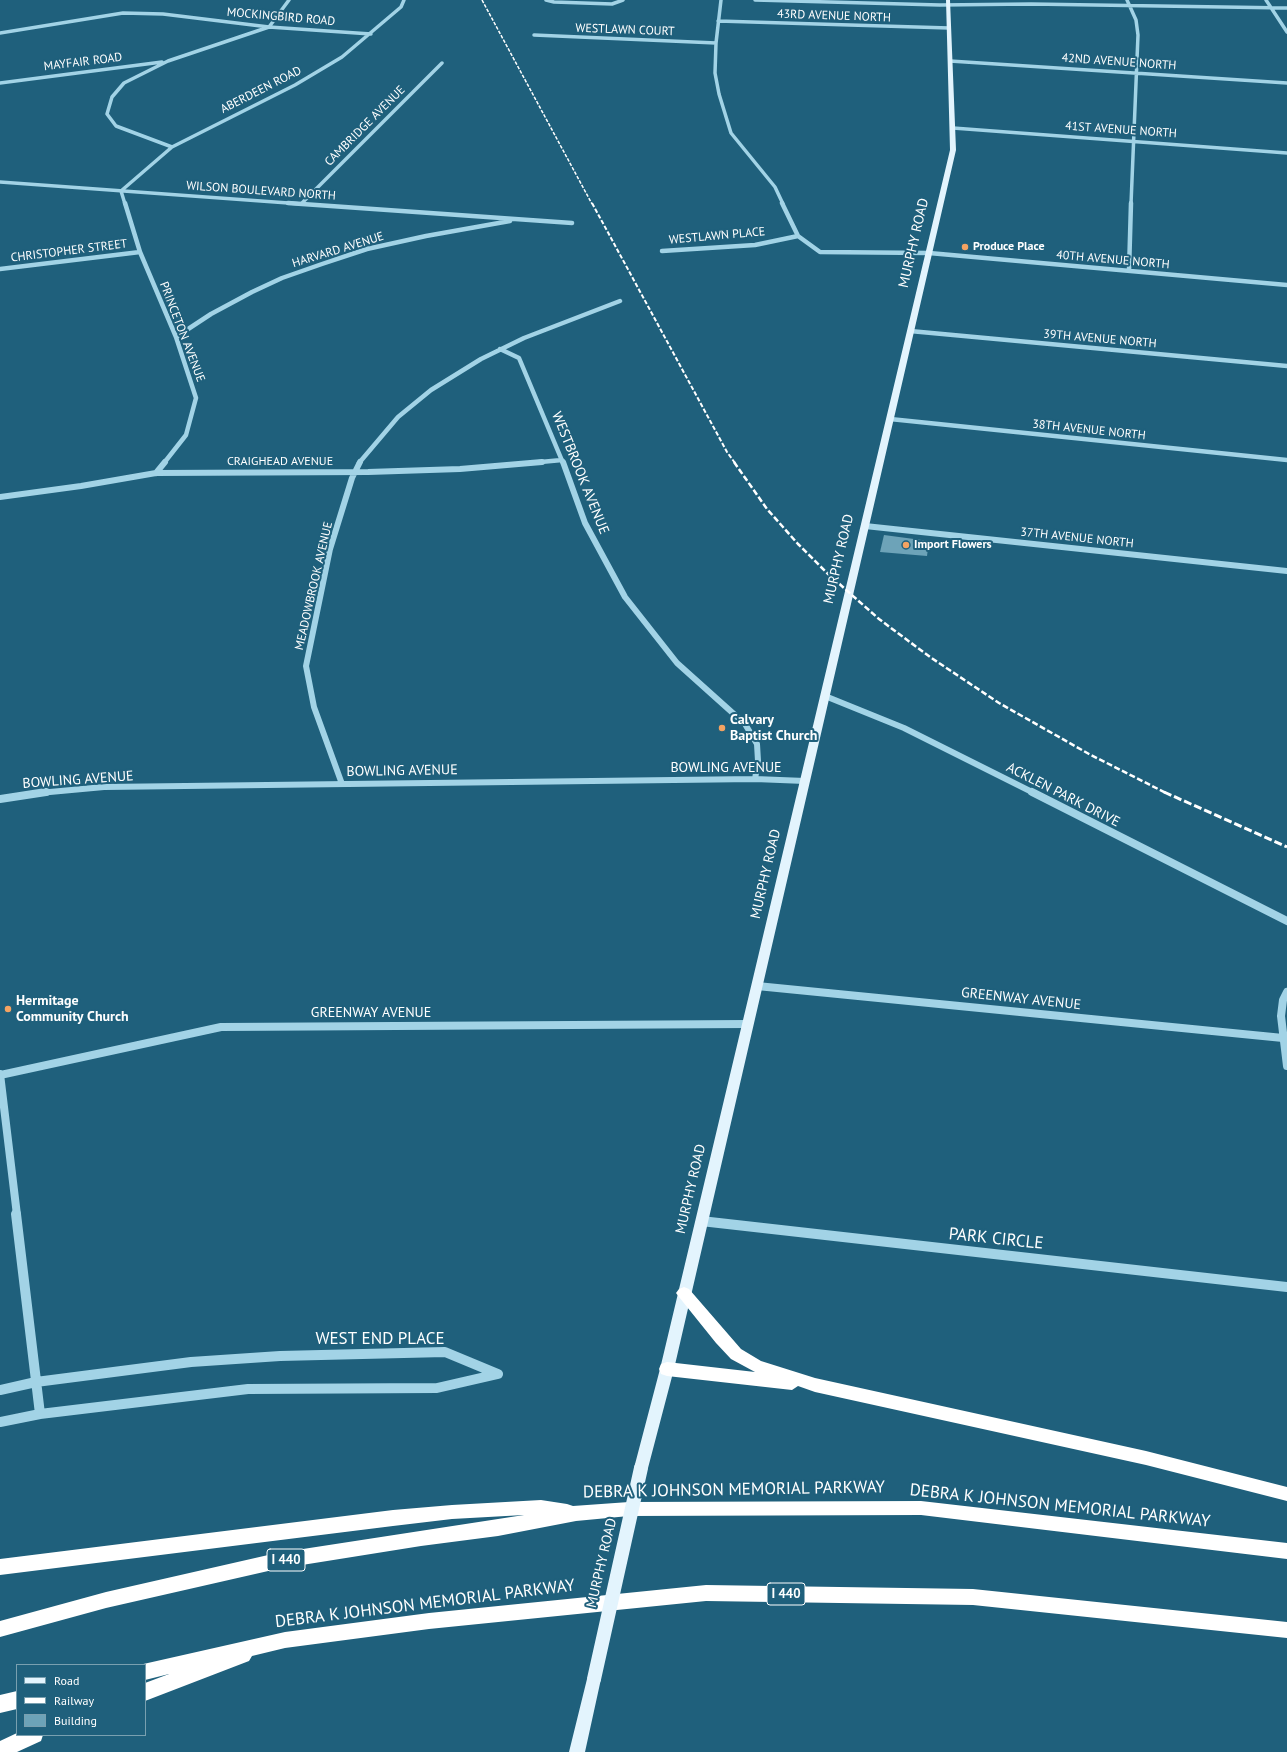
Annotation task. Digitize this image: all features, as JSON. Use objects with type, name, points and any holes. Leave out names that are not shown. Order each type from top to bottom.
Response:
[{"type":"highway","points":[[684,1293],[736,1354],[756,1366],[815,1385],[1146,1458],[1287,1494]]},
{"type":"highway","points":[[667,1369],[815,1385]]},
{"type":"highway","points":[[0,1567],[452,1512],[541,1507],[576,1512]]},
{"type":"highway","name":"DEBRA K JOHNSON MEMORIAL PARKWAY","points":[[0,1629],[106,1600],[277,1562],[407,1540],[498,1528],[576,1512],[628,1509],[921,1508],[1287,1551]]},
{"type":"highway","name":"DEBRA K JOHNSON MEMORIAL PARKWAY","points":[[146,1671],[285,1640],[437,1621],[706,1593],[973,1597],[1287,1630]]},
{"type":"highway","points":[[146,1692],[285,1640]]},
{"type":"highway","points":[[0,1704],[16,1700]]},
{"type":"highway","points":[[0,1750],[32,1736]]},
{"type":"main road","name":"MURPHY ROAD","points":[[577,1752],[641,1468],[667,1369],[953,150],[948,2]]},
{"type":"street","points":[[172,147],[116,126],[107,114],[112,97],[124,83],[168,61],[269,27],[289,0]]},
{"type":"street","name":"ABERDEEN ROAD","points":[[121,191],[172,147],[296,85],[342,57],[371,34],[401,7],[404,0]]},
{"type":"street","points":[[546,0],[554,2],[612,4],[623,0]]},
{"type":"street","points":[[721,0],[716,43],[715,73],[719,94],[731,133],[775,187],[798,236]]},
{"type":"street","points":[[755,0],[1287,8]]},
{"type":"street","points":[[1127,0],[1138,26],[1132,141],[1129,271]]},
{"type":"street","points":[[1266,0],[1287,32]]},
{"type":"street","name":"MOCKINGBIRD ROAD","points":[[0,33],[123,13],[163,14],[269,27],[371,34]]},
{"type":"street","name":"43RD AVENUE NORTH","points":[[718,21],[949,28]]},
{"type":"street","name":"WESTLAWN COURT","points":[[534,35],[716,43]]},
{"type":"street","name":"MAYFAIR ROAD","points":[[0,83],[168,61]]},
{"type":"street","name":"42ND AVENUE NORTH","points":[[950,61],[1287,83]]},
{"type":"street","name":"CAMBRIDGE AVENUE","points":[[302,203],[442,63]]},
{"type":"street","name":"41ST AVENUE NORTH","points":[[953,128],[1287,153]]},
{"type":"street","name":"WILSON BOULEVARD NORTH","points":[[0,182],[520,219]]},
{"type":"street","name":"PRINCETON AVENUE","points":[[121,191],[140,252],[176,337],[196,398],[186,435],[156,473]]},
{"type":"street","points":[[520,219],[572,223]]},
{"type":"street","name":"HARVARD AVENUE","points":[[176,337],[211,314],[252,292],[282,278],[322,264],[367,249],[520,219]]},
{"type":"street","name":"WESTLAWN PLACE","points":[[662,251],[755,245],[798,236]]},
{"type":"street","name":"40TH AVENUE NORTH","points":[[798,236],[820,252],[929,254],[1287,285]]},
{"type":"street","name":"CHRISTOPHER STREET","points":[[0,269],[140,252]]},
{"type":"street","name":"MEADOWBROOK AVENUE","points":[[342,784],[314,707],[306,666],[330,550],[354,472],[368,450],[398,417],[431,390],[500,349],[620,300]]},
{"type":"street","name":"39TH AVENUE NORTH","points":[[910,331],[1287,366]]},
{"type":"street","name":"WESTBROOK AVENUE","points":[[500,349],[519,358],[562,460],[585,523],[626,597],[676,663],[745,724],[757,744],[758,762],[755,779]]},
{"type":"street","name":"38TH AVENUE NORTH","points":[[890,419],[1287,460]]},
{"type":"street","name":"CRAIGHEAD AVENUE","points":[[0,497],[81,486],[156,473],[354,472],[460,468],[562,460]]},
{"type":"street","name":"37TH AVENUE NORTH","points":[[865,526],[1287,571]]},
{"type":"street","name":"ACKLEN PARK DRIVE","points":[[825,696],[904,728],[1287,921]]},
{"type":"street","name":"BOWLING AVENUE","points":[[0,799],[55,791],[104,787],[755,779],[805,781]]},
{"type":"street","name":"GREENWAY AVENUE","points":[[756,986],[1283,1038]]},
{"type":"street","points":[[1287,992],[1283,1000],[1280,1016],[1287,1066]]},
{"type":"street","name":"GREENWAY AVENUE","points":[[0,1075],[221,1027],[748,1024]]},
{"type":"street","points":[[0,1075],[40,1414]]},
{"type":"street","name":"PARK CIRCLE","points":[[701,1221],[1287,1287]]},
{"type":"street","name":"WEST END PLACE","points":[[0,1390],[36,1382],[191,1362],[280,1356],[445,1352],[498,1374],[437,1388],[248,1389],[40,1414],[0,1422]]},
{"type":"building","name":"Import Flowers","points":[[884,535],[929,541],[927,556],[880,552]]},
{"type":"railway","points":[[482,0],[592,204]]},
{"type":"railway","points":[[592,203],[727,452],[735,463]]},
{"type":"railway","points":[[734,462],[767,509],[798,544],[827,573],[879,619],[930,657],[999,703],[1089,754],[1164,792]]},
{"type":"railway","points":[[1164,792],[1287,847]]},
{"type":"place","name":"Produce Place","points":[[965,247]]},
{"type":"place","name":"Import Flowers","points":[[906,545]]},
{"type":"place","name":"Calvary Baptist Church","points":[[722,728]]},
{"type":"place","name":"Hermitage Community Church","points":[[8,1009]]}]
